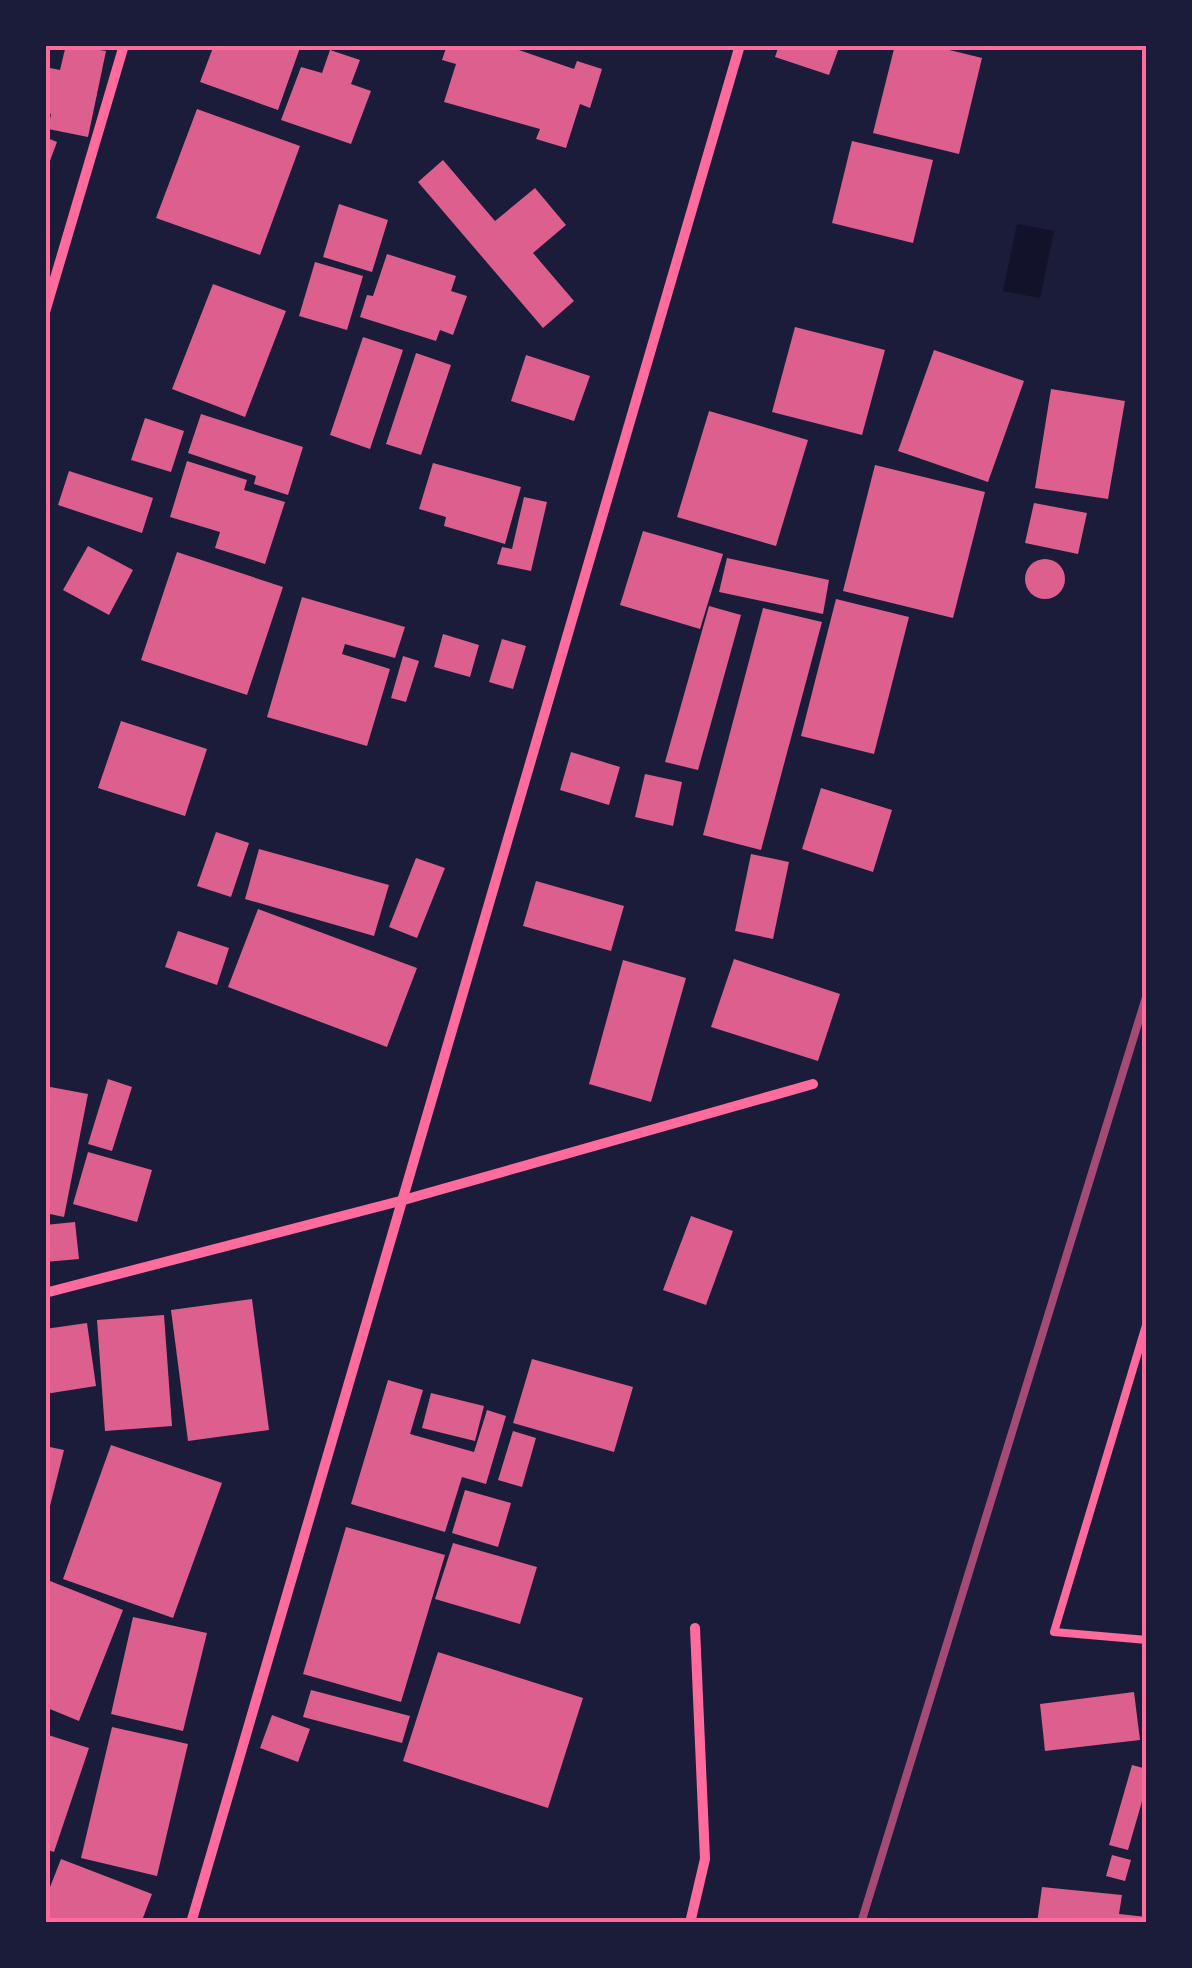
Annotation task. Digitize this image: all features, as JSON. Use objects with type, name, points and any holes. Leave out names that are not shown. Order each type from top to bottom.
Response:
[{"type":"street","points":[[45,312],[124,45]]},
{"type":"street","points":[[191,1923],[740,45]]},
{"type":"street","points":[[45,1293],[400,1202],[813,1084]]},
{"type":"street","points":[[690,1923],[705,1859],[695,1628]]},
{"type":"lane","points":[[1147,1322],[1054,1632],[1147,1640]]},
{"type":"shaded area","points":[[1017,224],[1054,231],[1040,298],[1003,291]]},
{"type":"building","points":[[66,45],[106,51],[88,137],[48,129],[51,114],[45,112],[45,67],[60,70]]},
{"type":"building","points":[[214,45],[301,45],[278,110],[200,82]]},
{"type":"building","points":[[447,45],[504,45],[574,69],[577,61],[602,69],[590,108],[580,104],[566,148],[536,139],[540,129],[444,102],[456,64],[442,60]]},
{"type":"building","points":[[779,45],[840,45],[829,75],[775,57]]},
{"type":"building","points":[[895,45],[929,45],[982,58],[959,154],[873,133]]},
{"type":"building","points":[[330,50],[360,60],[351,84],[371,91],[351,144],[281,120],[301,67],[322,73]]},
{"type":"building","points":[[197,109],[300,146],[260,255],[156,218]]},
{"type":"building","points":[[45,137],[57,142],[45,174]]},
{"type":"building","points":[[852,141],[933,160],[913,243],[832,223]]},
{"type":"building","points":[[443,160],[495,221],[535,188],[566,225],[533,253],[574,301],[543,328],[418,182]]},
{"type":"building","points":[[339,204],[388,220],[372,272],[323,257]]},
{"type":"building","points":[[387,254],[456,276],[451,291],[467,296],[453,335],[440,330],[436,341],[360,317],[367,295],[373,296]]},
{"type":"building","points":[[315,262],[363,276],[347,330],[299,316]]},
{"type":"building","points":[[213,284],[286,311],[245,417],[172,389]]},
{"type":"building","points":[[795,327],[885,350],[862,435],[772,412]]},
{"type":"building","points":[[363,337],[403,350],[370,449],[330,435]]},
{"type":"building","points":[[934,350],[1024,381],[988,482],[898,451]]},
{"type":"building","points":[[416,353],[451,365],[421,455],[386,444]]},
{"type":"building","points":[[526,355],[590,376],[574,421],[511,401]]},
{"type":"building","points":[[1051,389],[1125,401],[1108,499],[1035,488]]},
{"type":"building","points":[[709,411],[808,440],[776,546],[677,517]]},
{"type":"building","points":[[201,414],[303,447],[288,495],[254,484],[256,476],[188,453]]},
{"type":"building","points":[[145,418],[184,431],[171,472],[131,460]]},
{"type":"building","points":[[187,461],[247,480],[244,490],[285,502],[265,564],[215,548],[220,532],[170,517]]},
{"type":"building","points":[[433,463],[521,487],[505,544],[444,526],[446,517],[419,509]]},
{"type":"building","points":[[875,465],[985,492],[953,618],[843,591]]},
{"type":"building","points":[[69,471],[153,498],[142,533],[58,505]]},
{"type":"building","points":[[524,497],[547,502],[531,571],[497,564],[502,547],[512,549]]},
{"type":"building","points":[[1034,503],[1087,513],[1078,554],[1025,543]]},
{"type":"building","points":[[643,531],[723,554],[700,629],[620,605]]},
{"type":"building","points":[[88,546],[133,570],[109,615],[63,590]]},
{"type":"building","points":[[177,552],[283,587],[247,695],[141,660]]},
{"type":"building","points":[[727,558],[829,580],[823,614],[719,592]]},
{"type":"building","points":[[1045,559],[1059,565],[1065,579],[1059,593],[1045,599],[1031,593],[1025,579],[1031,565]]},
{"type":"building","points":[[302,597],[405,627],[395,658],[345,644],[342,654],[390,669],[367,746],[267,717]]},
{"type":"building","points":[[836,599],[909,617],[874,754],[801,736]]},
{"type":"building","points":[[709,606],[741,615],[698,770],[665,762]]},
{"type":"building","points":[[763,608],[822,622],[761,850],[703,835]]},
{"type":"building","points":[[443,634],[479,645],[470,677],[434,667]]},
{"type":"building","points":[[502,639],[526,646],[513,689],[489,682]]},
{"type":"building","points":[[403,656],[419,661],[406,702],[391,698]]},
{"type":"building","points":[[121,721],[207,749],[185,816],[98,788]]},
{"type":"building","points":[[571,752],[620,767],[609,805],[560,790]]},
{"type":"building","points":[[645,774],[682,782],[673,826],[635,817]]},
{"type":"building","points":[[821,788],[892,810],[873,872],[802,849]]},
{"type":"building","points":[[216,832],[249,843],[231,897],[197,886]]},
{"type":"building","points":[[259,849],[389,885],[374,936],[245,899]]},
{"type":"building","points":[[751,854],[789,862],[773,939],[735,931]]},
{"type":"building","points":[[416,858],[445,868],[417,938],[389,927]]},
{"type":"building","points":[[536,881],[624,906],[611,951],[523,926]]},
{"type":"building","points":[[258,909],[417,968],[387,1047],[228,987]]},
{"type":"building","points":[[178,931],[229,948],[217,985],[165,967]]},
{"type":"building","points":[[734,959],[840,994],[818,1061],[711,1027]]},
{"type":"building","points":[[623,960],[686,978],[651,1102],[589,1084]]},
{"type":"building","points":[[108,1079],[132,1087],[112,1151],[88,1144]]},
{"type":"building","points":[[45,1086],[88,1094],[64,1217],[45,1213]]},
{"type":"building","points":[[88,1152],[152,1170],[137,1222],[73,1204]]},
{"type":"building","points":[[691,1216],[733,1231],[706,1305],[663,1290]]},
{"type":"building","points":[[75,1222],[79,1259],[45,1262],[45,1225]]},
{"type":"building","points":[[252,1299],[269,1430],[188,1441],[171,1310]]},
{"type":"building","points":[[164,1315],[172,1426],[105,1431],[97,1320]]},
{"type":"building","points":[[87,1323],[96,1386],[45,1394],[45,1329]]},
{"type":"building","points":[[532,1359],[633,1387],[614,1452],[513,1423]]},
{"type":"building","points":[[388,1380],[423,1390],[410,1434],[474,1452],[487,1410],[506,1416],[486,1484],[462,1477],[445,1532],[351,1504]]},
{"type":"building","points":[[431,1393],[484,1406],[475,1441],[422,1428]]},
{"type":"building","points":[[513,1431],[536,1438],[522,1487],[498,1480]]},
{"type":"building","points":[[111,1445],[222,1483],[173,1618],[63,1579]]},
{"type":"building","points":[[45,1446],[64,1450],[46,1522],[45,1522]]},
{"type":"building","points":[[465,1490],[511,1503],[498,1547],[452,1533]]},
{"type":"building","points":[[346,1527],[445,1555],[401,1702],[303,1674]]},
{"type":"building","points":[[453,1543],[537,1567],[520,1624],[435,1599]]},
{"type":"building","points":[[45,1579],[123,1610],[79,1721],[45,1707]]},
{"type":"building","points":[[133,1617],[207,1633],[183,1731],[111,1714]]},
{"type":"building","points":[[438,1652],[583,1698],[548,1808],[403,1761]]},
{"type":"building","points":[[311,1690],[410,1716],[402,1743],[303,1717]]},
{"type":"building","points":[[1134,1692],[1140,1740],[1045,1751],[1040,1704]]},
{"type":"building","points":[[272,1715],[310,1729],[298,1762],[260,1748]]},
{"type":"building","points":[[112,1727],[188,1744],[157,1876],[81,1858]]},
{"type":"building","points":[[45,1734],[89,1748],[54,1852],[45,1849]]},
{"type":"building","points":[[1132,1765],[1147,1769],[1147,1784],[1128,1850],[1109,1845]]},
{"type":"building","points":[[1112,1855],[1131,1860],[1125,1881],[1106,1876]]},
{"type":"building","points":[[61,1859],[152,1894],[141,1923],[45,1923],[45,1900]]},
{"type":"building","points":[[1042,1887],[1122,1895],[1119,1914],[1147,1917],[1147,1923],[1037,1923]]},
{"type":"railway","points":[[861,1923],[1147,994]]}]
